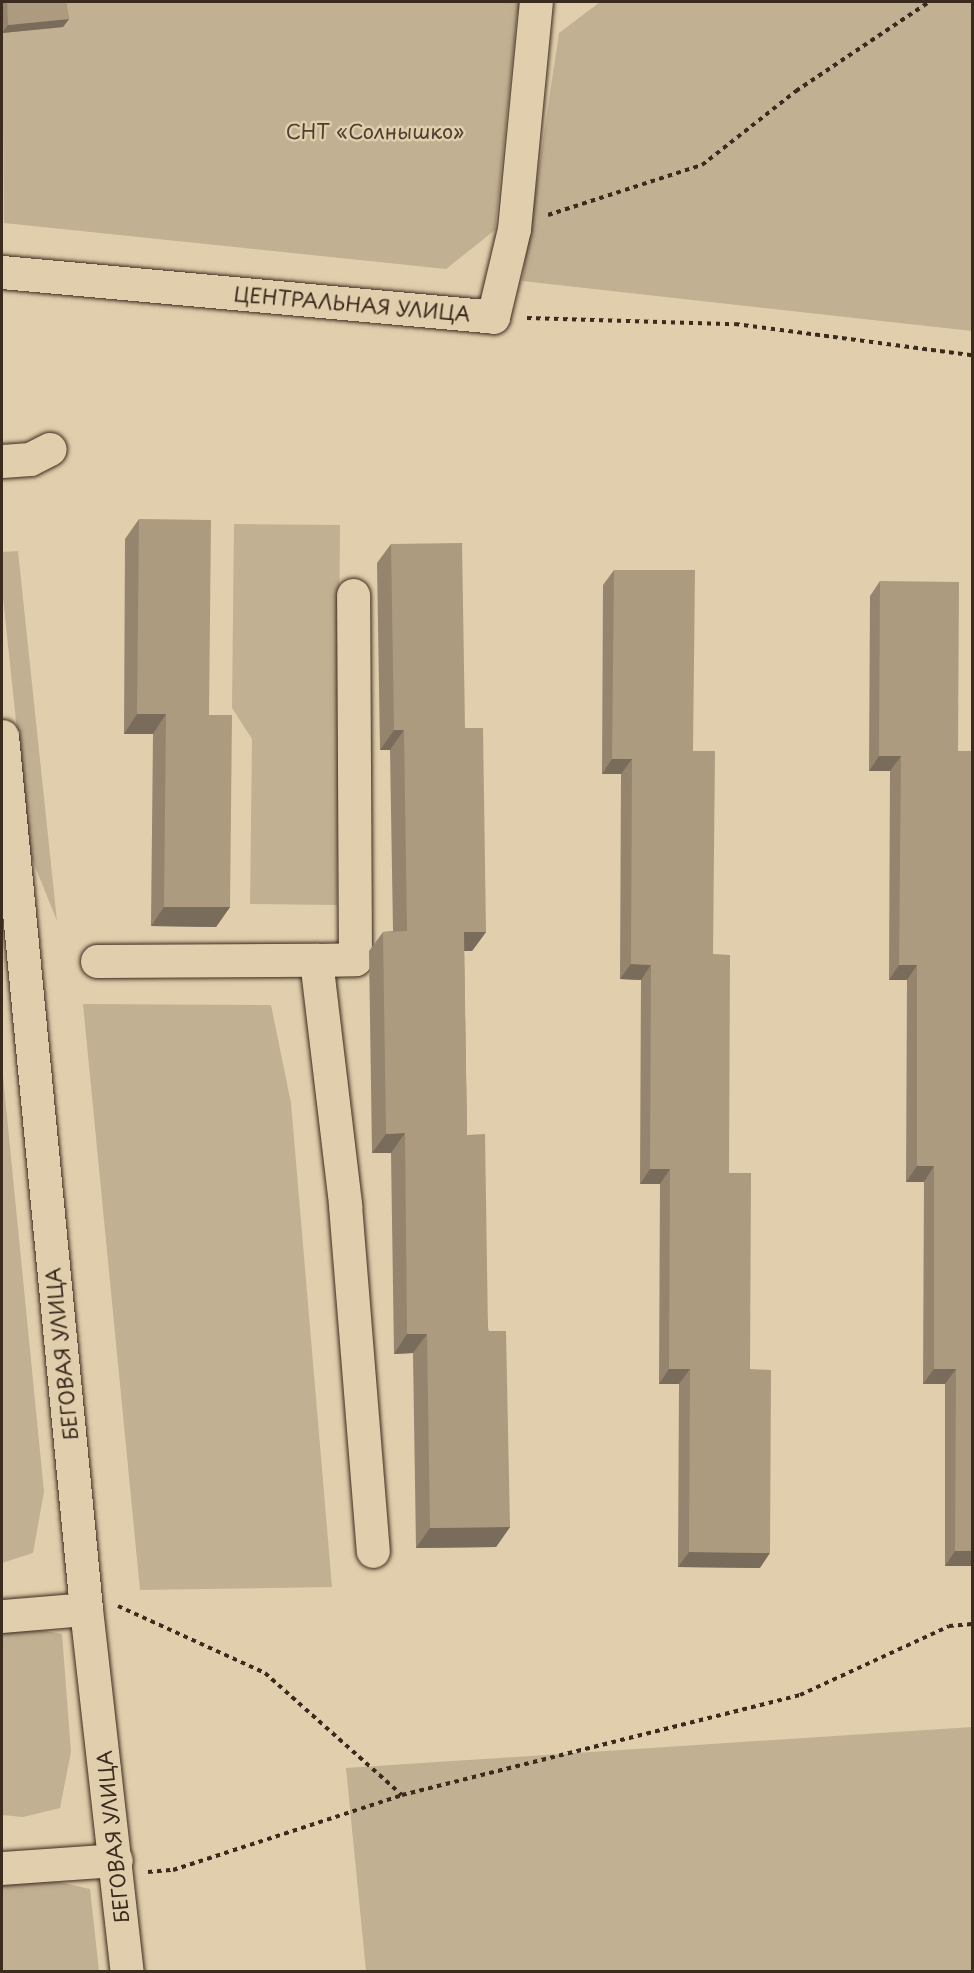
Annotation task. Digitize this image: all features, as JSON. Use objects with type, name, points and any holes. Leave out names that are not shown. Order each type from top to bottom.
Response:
[{"type":"street","name":"ЦЕНТРАЛЬНАЯ УЛИЦА","points":[[2,272],[493,317],[514,229],[536,2]]},
{"type":"street","points":[[2,461],[30,459],[50,449]]},
{"type":"street","points":[[97,961],[355,960],[353,595]]},
{"type":"street","name":"БЕГОВАЯ УЛИЦА","points":[[2,736],[85,1600],[127,1971]]},
{"type":"street","points":[[316,960],[345,1205],[373,1551]]},
{"type":"street","points":[[2,1617],[85,1600]]},
{"type":"street","points":[[2,1868],[117,1867]]},
{"type":"path","points":[[514,229],[583,200],[702,165],[796,91],[928,2]]},
{"type":"path","points":[[493,317],[735,324],[972,355]]},
{"type":"path","points":[[85,1600],[265,1673],[402,1795]]},
{"type":"path","points":[[117,1867],[173,1870],[402,1795],[800,1695],[949,1626],[972,1624]]},
{"type":"green space","name":"СНТ «Солнышко»","points":[[2,2],[538,2],[517,14],[495,230],[446,269],[4,223]]},
{"type":"green space","points":[[600,2],[972,2],[972,331],[522,281],[559,33]]},
{"type":"green space","points":[[234,524],[340,525],[337,905],[250,904],[252,739],[232,708]]},
{"type":"green space","points":[[18,551],[57,921],[30,854],[2,588],[2,552]]},
{"type":"green space","points":[[83,1004],[271,1005],[291,1103],[332,1587],[140,1590]]},
{"type":"green space","points":[[2,1066],[44,1492],[33,1553],[2,1563]]},
{"type":"green space","points":[[2,1623],[62,1634],[71,1752],[60,1808],[23,1817],[2,1815]]},
{"type":"green space","points":[[972,1727],[972,1971],[366,1971],[346,1768]]},
{"type":"green space","points":[[50,1880],[90,1889],[99,1971],[2,1971],[2,1884]]},
{"type":"building","points":[[7,2],[66,2],[69,19],[8,25]]},
{"type":"building","points":[[139,519],[211,520],[209,715],[232,715],[230,907],[164,907],[166,714],[137,714]]},
{"type":"building","points":[[462,543],[465,728],[483,728],[486,932],[464,932],[467,1135],[485,1134],[488,1331],[506,1331],[510,1527],[430,1528],[427,1334],[407,1334],[405,1133],[386,1134],[383,932],[407,931],[404,730],[394,730],[391,544]]},
{"type":"building","points":[[614,570],[695,570],[693,751],[715,751],[713,954],[730,955],[729,1173],[751,1173],[750,1369],[771,1370],[770,1553],[689,1552],[690,1369],[669,1369],[670,1169],[650,1169],[651,965],[631,964],[632,759],[612,759]]},
{"type":"building","points":[[880,581],[959,582],[958,751],[972,751],[972,1551],[955,1551],[956,1369],[934,1369],[934,1166],[917,1166],[917,965],[899,965],[901,756],[879,756]]}]
